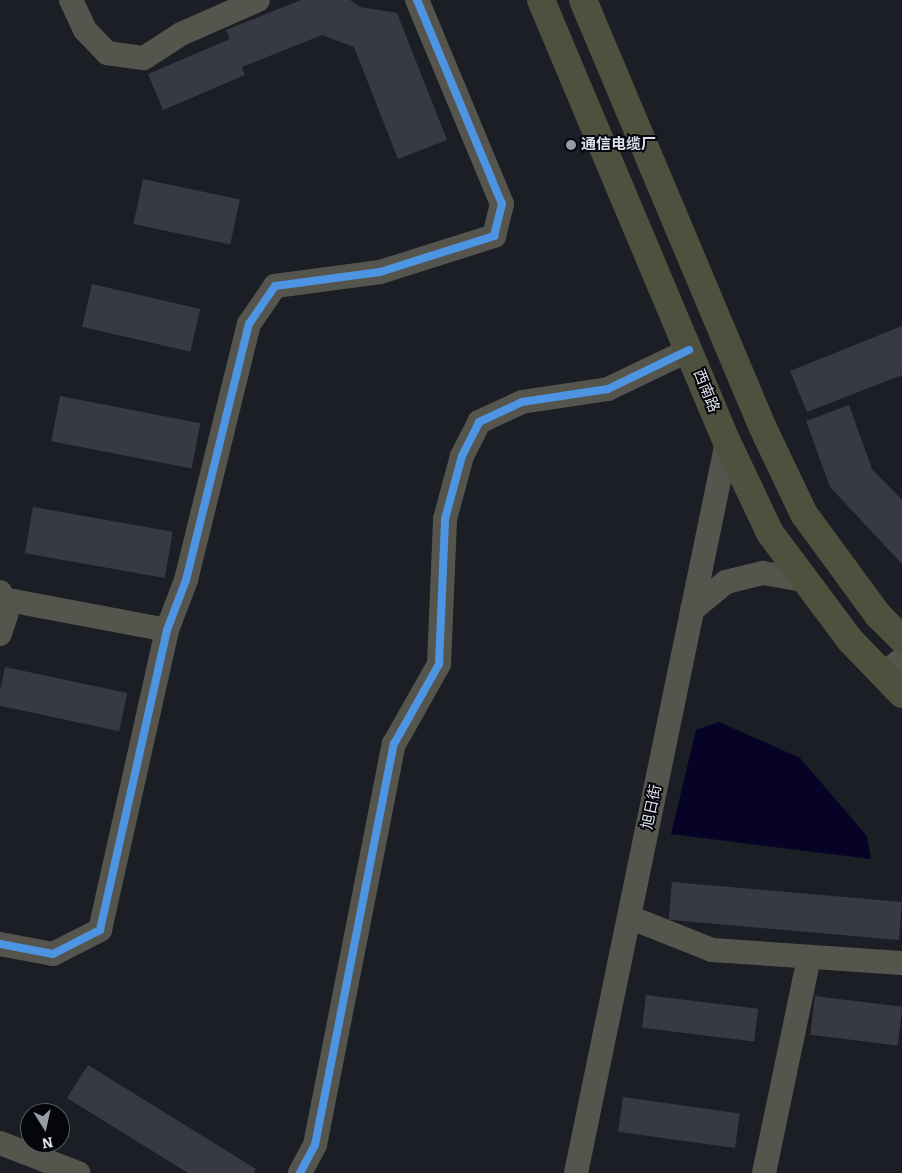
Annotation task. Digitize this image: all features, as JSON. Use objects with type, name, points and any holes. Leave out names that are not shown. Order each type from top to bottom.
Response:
[{"type":"main road","name":"西南路","points":[[541,0],[727,442],[770,533],[804,580],[893,667],[902,694]]},
{"type":"main road","points":[[583,0],[762,426],[804,514],[878,615],[902,639]]},
{"type":"street","points":[[71,0],[85,30],[107,53],[144,58],[182,34],[258,0]]},
{"type":"street","points":[[0,944],[53,954],[100,930],[167,630],[186,580],[249,324],[274,286],[380,272],[494,236],[502,204],[417,0]]},
{"type":"street","points":[[300,1173],[315,1145],[394,744],[439,664],[445,519],[462,456],[479,422],[522,402],[608,389],[689,350]]},
{"type":"street","name":"旭日街","points":[[576,1173],[727,442]]},
{"type":"street","points":[[692,610],[726,582],[763,573],[804,580]]},
{"type":"street","points":[[0,634],[6,614],[2,595],[167,630]]},
{"type":"street","points":[[629,917],[712,950],[902,963]]},
{"type":"street","points":[[764,1173],[809,956]]},
{"type":"street","points":[[0,1143],[78,1173]]},
{"type":"water","points":[[719,722],[800,758],[867,836],[871,859],[671,834],[696,730]]},
{"type":"building","points":[[301,0],[350,0],[360,7],[397,13],[447,140],[398,159],[354,47],[322,35],[242,67],[245,75],[163,110],[148,74],[230,39],[226,30]]},
{"type":"building","points":[[143,179],[240,200],[230,245],[133,224]]},
{"type":"building","points":[[92,284],[200,309],[190,352],[82,327]]},
{"type":"building","points":[[902,326],[902,375],[807,412],[790,371]]},
{"type":"building","points":[[60,396],[200,423],[192,468],[51,441]]},
{"type":"building","points":[[849,405],[872,469],[902,500],[902,564],[830,487],[806,421]]},
{"type":"building","points":[[33,507],[173,532],[165,578],[25,553]]},
{"type":"building","points":[[5,667],[127,693],[119,731],[0,706],[0,691]]},
{"type":"building","points":[[672,882],[902,902],[899,940],[669,920]]},
{"type":"building","points":[[646,995],[758,1009],[754,1042],[642,1028]]},
{"type":"building","points":[[815,996],[902,1007],[898,1045],[810,1035]]},
{"type":"building","points":[[88,1065],[256,1169],[254,1173],[188,1173],[67,1098]]},
{"type":"building","points":[[623,1097],[740,1113],[735,1148],[618,1132]]},
{"type":"cycle path","points":[[0,944],[53,954],[100,930],[167,630],[186,580],[249,324],[275,286],[380,272],[494,236],[502,204],[417,0]]},
{"type":"cycle path","points":[[300,1173],[315,1145],[394,744],[439,664],[445,519],[462,456],[479,422],[522,402],[608,389],[689,350]]},
{"type":"place","name":"通信电缆厂","points":[[571,145]]}]
